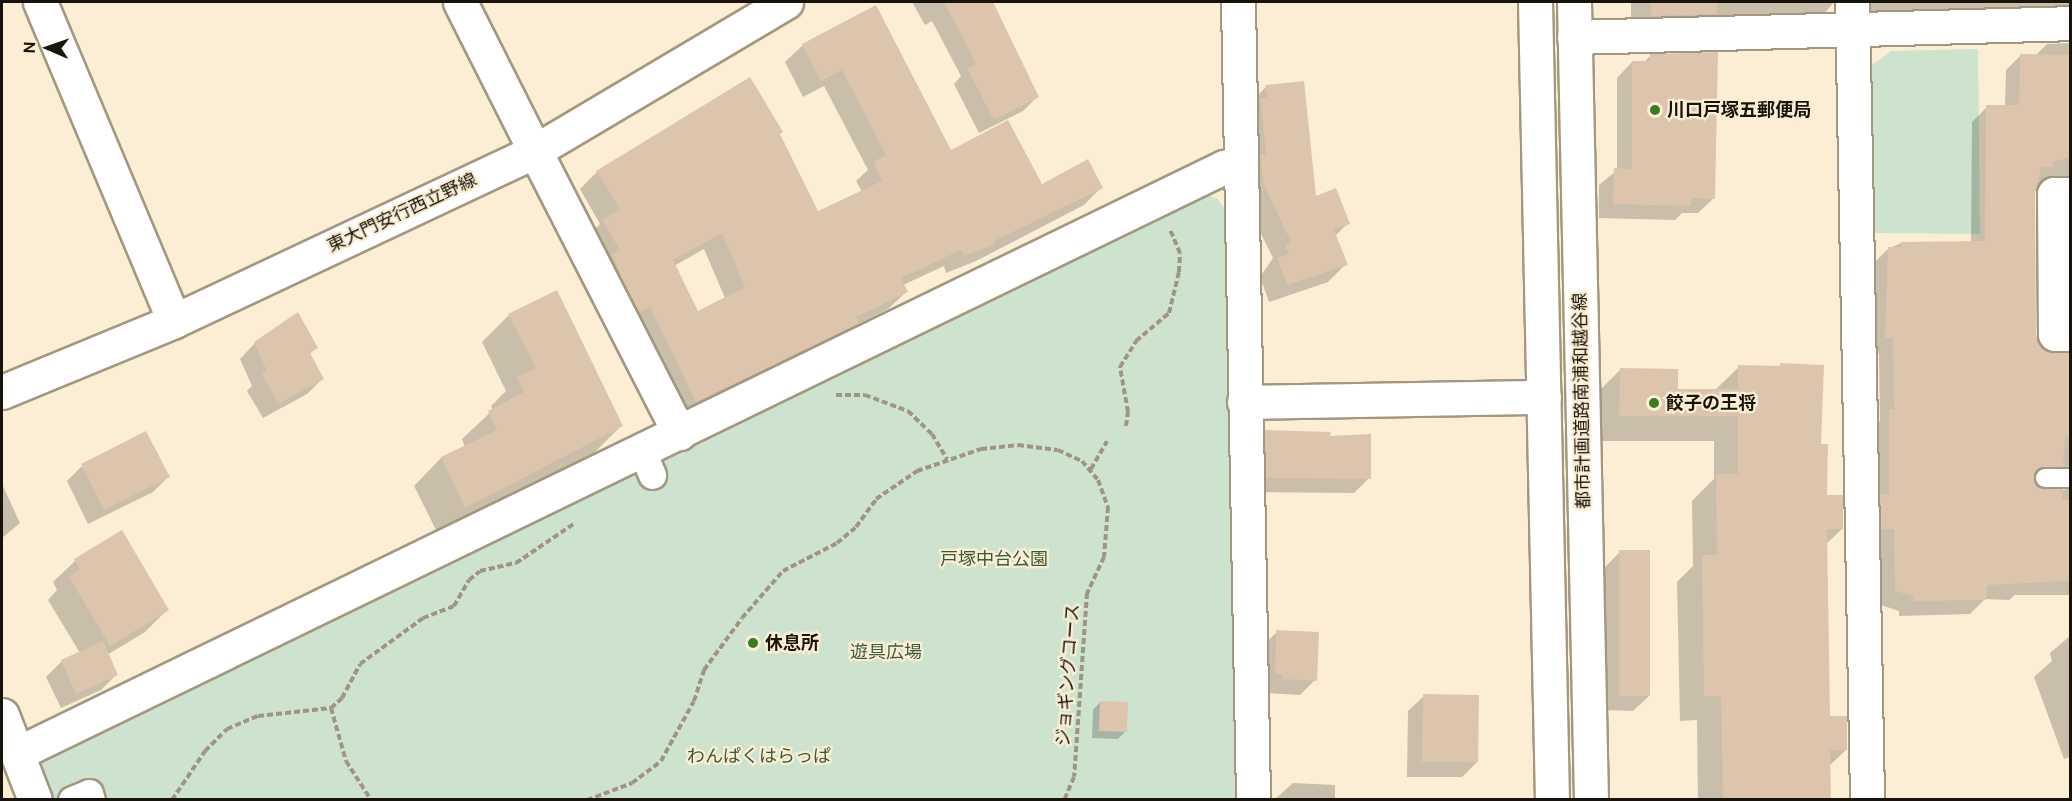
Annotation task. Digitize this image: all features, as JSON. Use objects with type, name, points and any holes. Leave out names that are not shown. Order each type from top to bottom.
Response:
[{"type":"street","points":[[40,2],[174,321]]},
{"type":"street","points":[[460,2],[679,433]]},
{"type":"street","name":"東大門安行西立野線","points":[[2,392],[174,321],[535,151],[786,2]]},
{"type":"street","points":[[1238,2],[1253,800]]},
{"type":"street","name":"都市計画道路南浦和越谷線","points":[[1535,2],[1552,800]]},
{"type":"street","name":"都市計画道路南浦和越谷線","points":[[1574,2],[1591,800]]},
{"type":"street","points":[[1574,37],[1852,17],[2012,13],[2070,23]]},
{"type":"street","points":[[1852,17],[1867,800]]},
{"type":"street","points":[[18,753],[647,463],[679,433],[1224,167],[1241,163]]},
{"type":"street","points":[[2070,194],[2055,194],[2055,334],[2070,334]]},
{"type":"street","points":[[1244,402],[1544,397]]},
{"type":"street","points":[[2,715],[34,800]]},
{"type":"street","points":[[72,800],[89,793],[91,800]]},
{"type":"lane","points":[[2044,478],[2070,478]]},
{"type":"path","points":[[1126,426],[1128,412],[1120,367],[1136,341],[1169,313],[1179,272],[1180,254],[1172,233]]},
{"type":"path","points":[[846,393],[888,401],[908,411],[932,434],[947,459]]},
{"type":"path","points":[[587,800],[632,783],[661,761],[694,701],[704,670],[771,581],[783,570],[837,543],[896,483],[947,459],[996,446],[1032,446],[1058,450],[1091,470],[1107,441]]},
{"type":"path","name":"ジョギングコース","points":[[1064,800],[1074,777],[1087,593],[1108,536],[1108,507],[1091,470]]},
{"type":"path","points":[[172,800],[205,751],[227,729],[258,716],[331,708],[342,698],[360,664],[423,618],[454,606],[474,576],[516,563],[582,519]]},
{"type":"path","points":[[331,708],[346,761],[371,800]]},
{"type":"green space","points":[[1978,49],[1980,234],[1874,233],[1872,65],[1891,51]]},
{"type":"green space","name":"戸塚中台公園","points":[[1203,193],[1218,199],[1227,213],[1239,799],[42,800],[32,774],[39,754]]},
{"type":"building","points":[[944,2],[993,2],[1039,97],[994,120],[967,68],[976,64]]},
{"type":"building","points":[[1651,2],[1717,2],[1717,14],[1651,16]]},
{"type":"building","points":[[876,5],[951,150],[1008,120],[1042,184],[1088,159],[1103,188],[994,241],[995,244],[964,256],[961,250],[901,278],[908,292],[856,317],[860,323],[696,402],[650,307],[639,313],[627,290],[612,254],[620,250],[602,220],[620,209],[596,171],[750,77],[783,132],[780,134],[818,211],[882,181],[873,162],[886,155],[842,70],[821,81],[802,44]],"holes":[[[722,233],[745,287],[698,311],[673,260]]]},
{"type":"building","points":[[1718,52],[1715,199],[1692,198],[1691,206],[1613,204],[1614,168],[1632,169],[1632,61],[1650,61],[1650,54]]},
{"type":"building","points":[[2020,54],[2070,55],[2070,157],[2053,162],[2054,167],[2041,167],[2035,194],[2036,335],[2046,350],[2070,353],[2070,437],[2065,437],[2063,467],[2040,468],[2034,477],[2039,487],[2063,489],[2062,500],[2070,500],[2070,581],[1987,585],[1986,600],[1913,601],[1913,596],[1895,591],[1894,529],[1881,529],[1880,494],[1889,494],[1889,409],[1894,409],[1893,338],[1885,338],[1888,247],[1901,247],[1901,242],[1985,241],[1986,105],[2019,105]]},
{"type":"building","points":[[1304,81],[1316,196],[1336,188],[1350,224],[1334,230],[1348,265],[1287,285],[1277,258],[1289,254],[1285,244],[1291,242],[1263,183],[1260,155],[1266,154],[1260,99],[1267,98],[1265,85]]},
{"type":"building","points":[[557,290],[623,426],[465,508],[441,457],[497,430],[488,411],[524,392],[517,377],[536,368],[508,314]]},
{"type":"building","points":[[298,312],[318,348],[310,353],[324,379],[278,404],[262,374],[267,371],[254,342]]},
{"type":"building","points":[[1780,363],[1824,365],[1821,444],[1828,444],[1827,495],[1843,495],[1843,529],[1827,529],[1830,716],[1847,716],[1847,750],[1830,750],[1831,800],[1723,800],[1721,696],[1704,696],[1702,555],[1717,555],[1716,474],[1738,474],[1738,416],[1619,416],[1620,368],[1678,369],[1678,389],[1738,389],[1738,365],[1780,366]]},
{"type":"building","points":[[1265,430],[1331,432],[1330,436],[1371,434],[1371,479],[1266,478]]},
{"type":"building","points":[[146,431],[170,477],[104,510],[81,464]]},
{"type":"building","points":[[122,530],[169,610],[110,646],[69,577],[80,570],[74,559]]},
{"type":"building","points":[[1619,550],[1650,550],[1650,696],[1619,696]]},
{"type":"building","points":[[1276,630],[1319,632],[1317,681],[1282,679],[1282,675],[1275,674]]},
{"type":"building","points":[[103,641],[118,675],[76,694],[61,660]]},
{"type":"building","points":[[1423,694],[1479,695],[1478,762],[1422,762]]},
{"type":"building","points":[[1100,701],[1128,702],[1127,732],[1099,731]]},
{"type":"place","name":"川口戸塚五郵便局","points":[[1655,110]]},
{"type":"place","name":"餃子の王将","points":[[1654,403]]},
{"type":"place","name":"休息所","points":[[753,643]]},
{"type":"park label","name":"遊具広場","points":[[886,652]]},
{"type":"park label","name":"わんぱくはらっぱ","points":[[759,756]]}]
